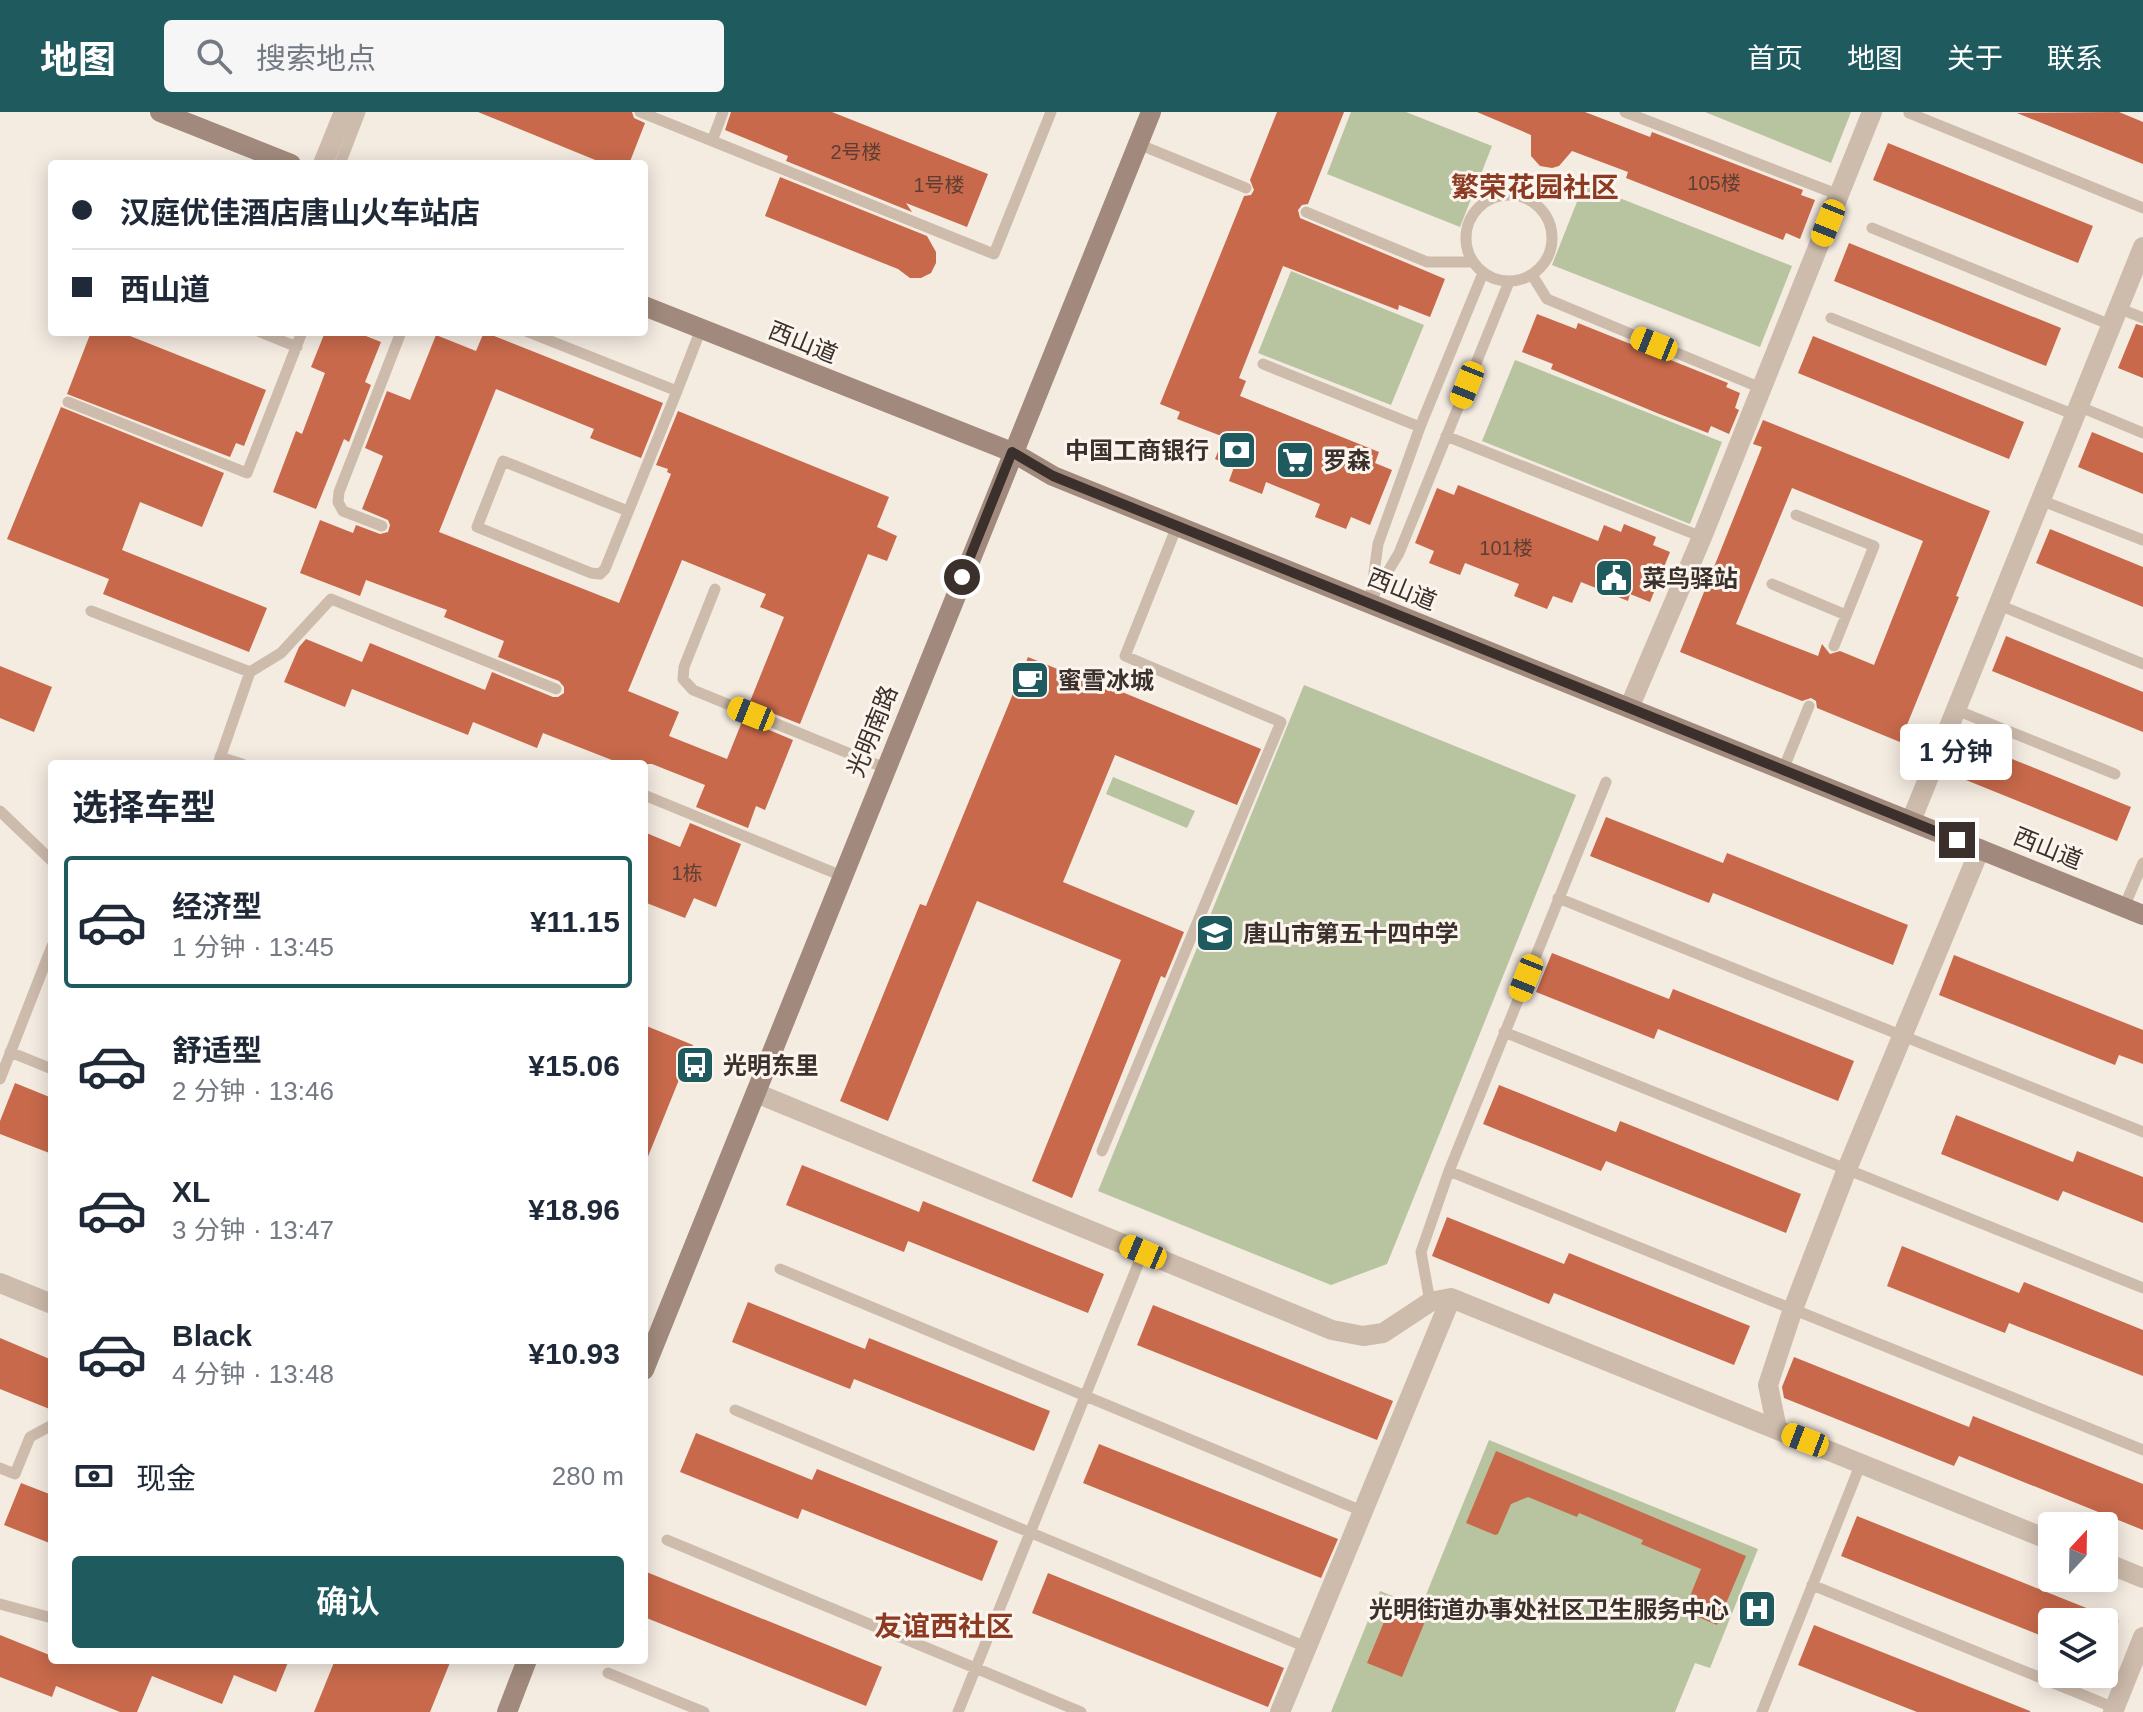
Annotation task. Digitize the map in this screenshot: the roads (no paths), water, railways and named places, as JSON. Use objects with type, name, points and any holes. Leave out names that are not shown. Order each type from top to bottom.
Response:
[{"type":"street","points":[[160,112],[281,160]]},
{"type":"street","points":[[325,160],[344,112]]},
{"type":"street","name":"光明南路","points":[[648,1360],[1151,112]]},
{"type":"street","points":[[1629,708],[1702,537],[1872,112]]},
{"type":"street","points":[[1911,821],[2143,247]]},
{"type":"street","name":"西山道","points":[[648,308],[1012,452],[1053,476],[2134,911]]},
{"type":"street","points":[[1777,1429],[1768,1385],[1793,1309],[1847,1169],[1980,849]]},
{"type":"street","points":[[756,1093],[1332,1330],[1363,1336],[1383,1333],[1430,1302],[1451,1298],[2038,1535]]},
{"type":"street","points":[[0,1283],[48,1302]]},
{"type":"street","points":[[1280,1712],[1451,1298]]},
{"type":"street","points":[[2118,1568],[2143,1578]]},
{"type":"street","points":[[2114,1710],[2143,1637]]},
{"type":"street","points":[[507,1712],[525,1664]]},
{"type":"lane","points":[[342,160],[360,112]]},
{"type":"lane","points":[[640,112],[994,254],[1051,112]]},
{"type":"lane","points":[[712,141],[723,112]]},
{"type":"lane","points":[[1625,112],[1839,195]]},
{"type":"lane","points":[[1909,113],[2143,208]]},
{"type":"lane","points":[[1138,144],[1246,188]]},
{"type":"lane","points":[[1518,196],[1542,211],[1550,224],[1552,238],[1549,253],[1543,265],[1532,275],[1509,282],[1495,279],[1483,273],[1473,262],[1465,234],[1477,209],[1489,200],[1518,196]]},
{"type":"lane","points":[[1306,212],[1427,262],[1473,262]]},
{"type":"lane","points":[[1872,228],[2115,317],[2143,318]]},
{"type":"lane","points":[[1369,603],[1378,544],[1420,427],[1483,273]]},
{"type":"lane","points":[[1532,275],[1547,299],[1761,388]]},
{"type":"lane","points":[[1369,603],[1399,553],[1509,282]]},
{"type":"lane","points":[[1831,318],[2076,411],[2143,433]]},
{"type":"lane","points":[[628,511],[503,461],[477,527],[600,574],[605,569],[701,329]]},
{"type":"lane","points":[[270,336],[297,347]]},
{"type":"lane","points":[[68,402],[247,473],[301,336]]},
{"type":"lane","points":[[382,526],[343,511],[338,502],[339,492],[399,336]]},
{"type":"lane","points":[[538,336],[677,391]]},
{"type":"lane","points":[[1263,364],[1420,427]]},
{"type":"lane","points":[[1446,436],[1702,537]]},
{"type":"lane","points":[[2040,500],[2143,540]]},
{"type":"lane","points":[[1796,515],[1874,546],[1834,646]]},
{"type":"lane","points":[[1102,1151],[1281,722],[1125,656],[1177,526]]},
{"type":"lane","points":[[1772,584],[1846,615]]},
{"type":"lane","points":[[715,589],[684,667],[683,679],[693,690],[885,768]]},
{"type":"lane","points":[[219,760],[250,672],[281,653],[331,599],[556,689]]},
{"type":"lane","points":[[1999,605],[2143,664]]},
{"type":"lane","points":[[91,611],[250,672]]},
{"type":"lane","points":[[1783,770],[1809,706]]},
{"type":"lane","points":[[1956,710],[2115,774]]},
{"type":"lane","points":[[1430,1302],[1421,1252],[1449,1171],[1606,782]]},
{"type":"lane","points":[[648,797],[842,876]]},
{"type":"lane","points":[[0,811],[48,857]]},
{"type":"lane","points":[[2134,911],[2143,863]]},
{"type":"lane","points":[[1558,898],[2143,1132]]},
{"type":"lane","points":[[0,1079],[48,956]]},
{"type":"lane","points":[[1504,1032],[2143,1288]]},
{"type":"lane","points":[[10,1052],[48,1067]]},
{"type":"lane","points":[[1449,1171],[2143,1450]]},
{"type":"lane","points":[[958,1712],[1143,1252]]},
{"type":"lane","points":[[780,1269],[1362,1511]]},
{"type":"lane","points":[[735,1410],[1306,1647]]},
{"type":"lane","points":[[0,1468],[15,1474],[30,1437],[48,1427]]},
{"type":"lane","points":[[1762,1712],[1861,1463]]},
{"type":"lane","points":[[667,1540],[1081,1712]]},
{"type":"lane","points":[[1812,1585],[2114,1710]]},
{"type":"lane","points":[[0,1604],[48,1617]]},
{"type":"lane","points":[[608,1673],[704,1712]]},
{"type":"place","name":"中国工商银行","points":[[1237,450]]},
{"type":"place","name":"罗森","points":[[1295,460]]},
{"type":"place","name":"菜鸟驿站","points":[[1614,578]]},
{"type":"place","name":"蜜雪冰城","points":[[1030,680]]},
{"type":"place","name":"唐山市第五十四中学","points":[[1215,933]]},
{"type":"place","name":"光明东里","points":[[695,1065]]},
{"type":"place","name":"光明街道办事处社区卫生服务中心","points":[[1757,1609]]},
{"type":"district","name":"繁荣花园社区","points":[[1535,187]]},
{"type":"district","name":"友谊西社区","points":[[944,1626]]}]
